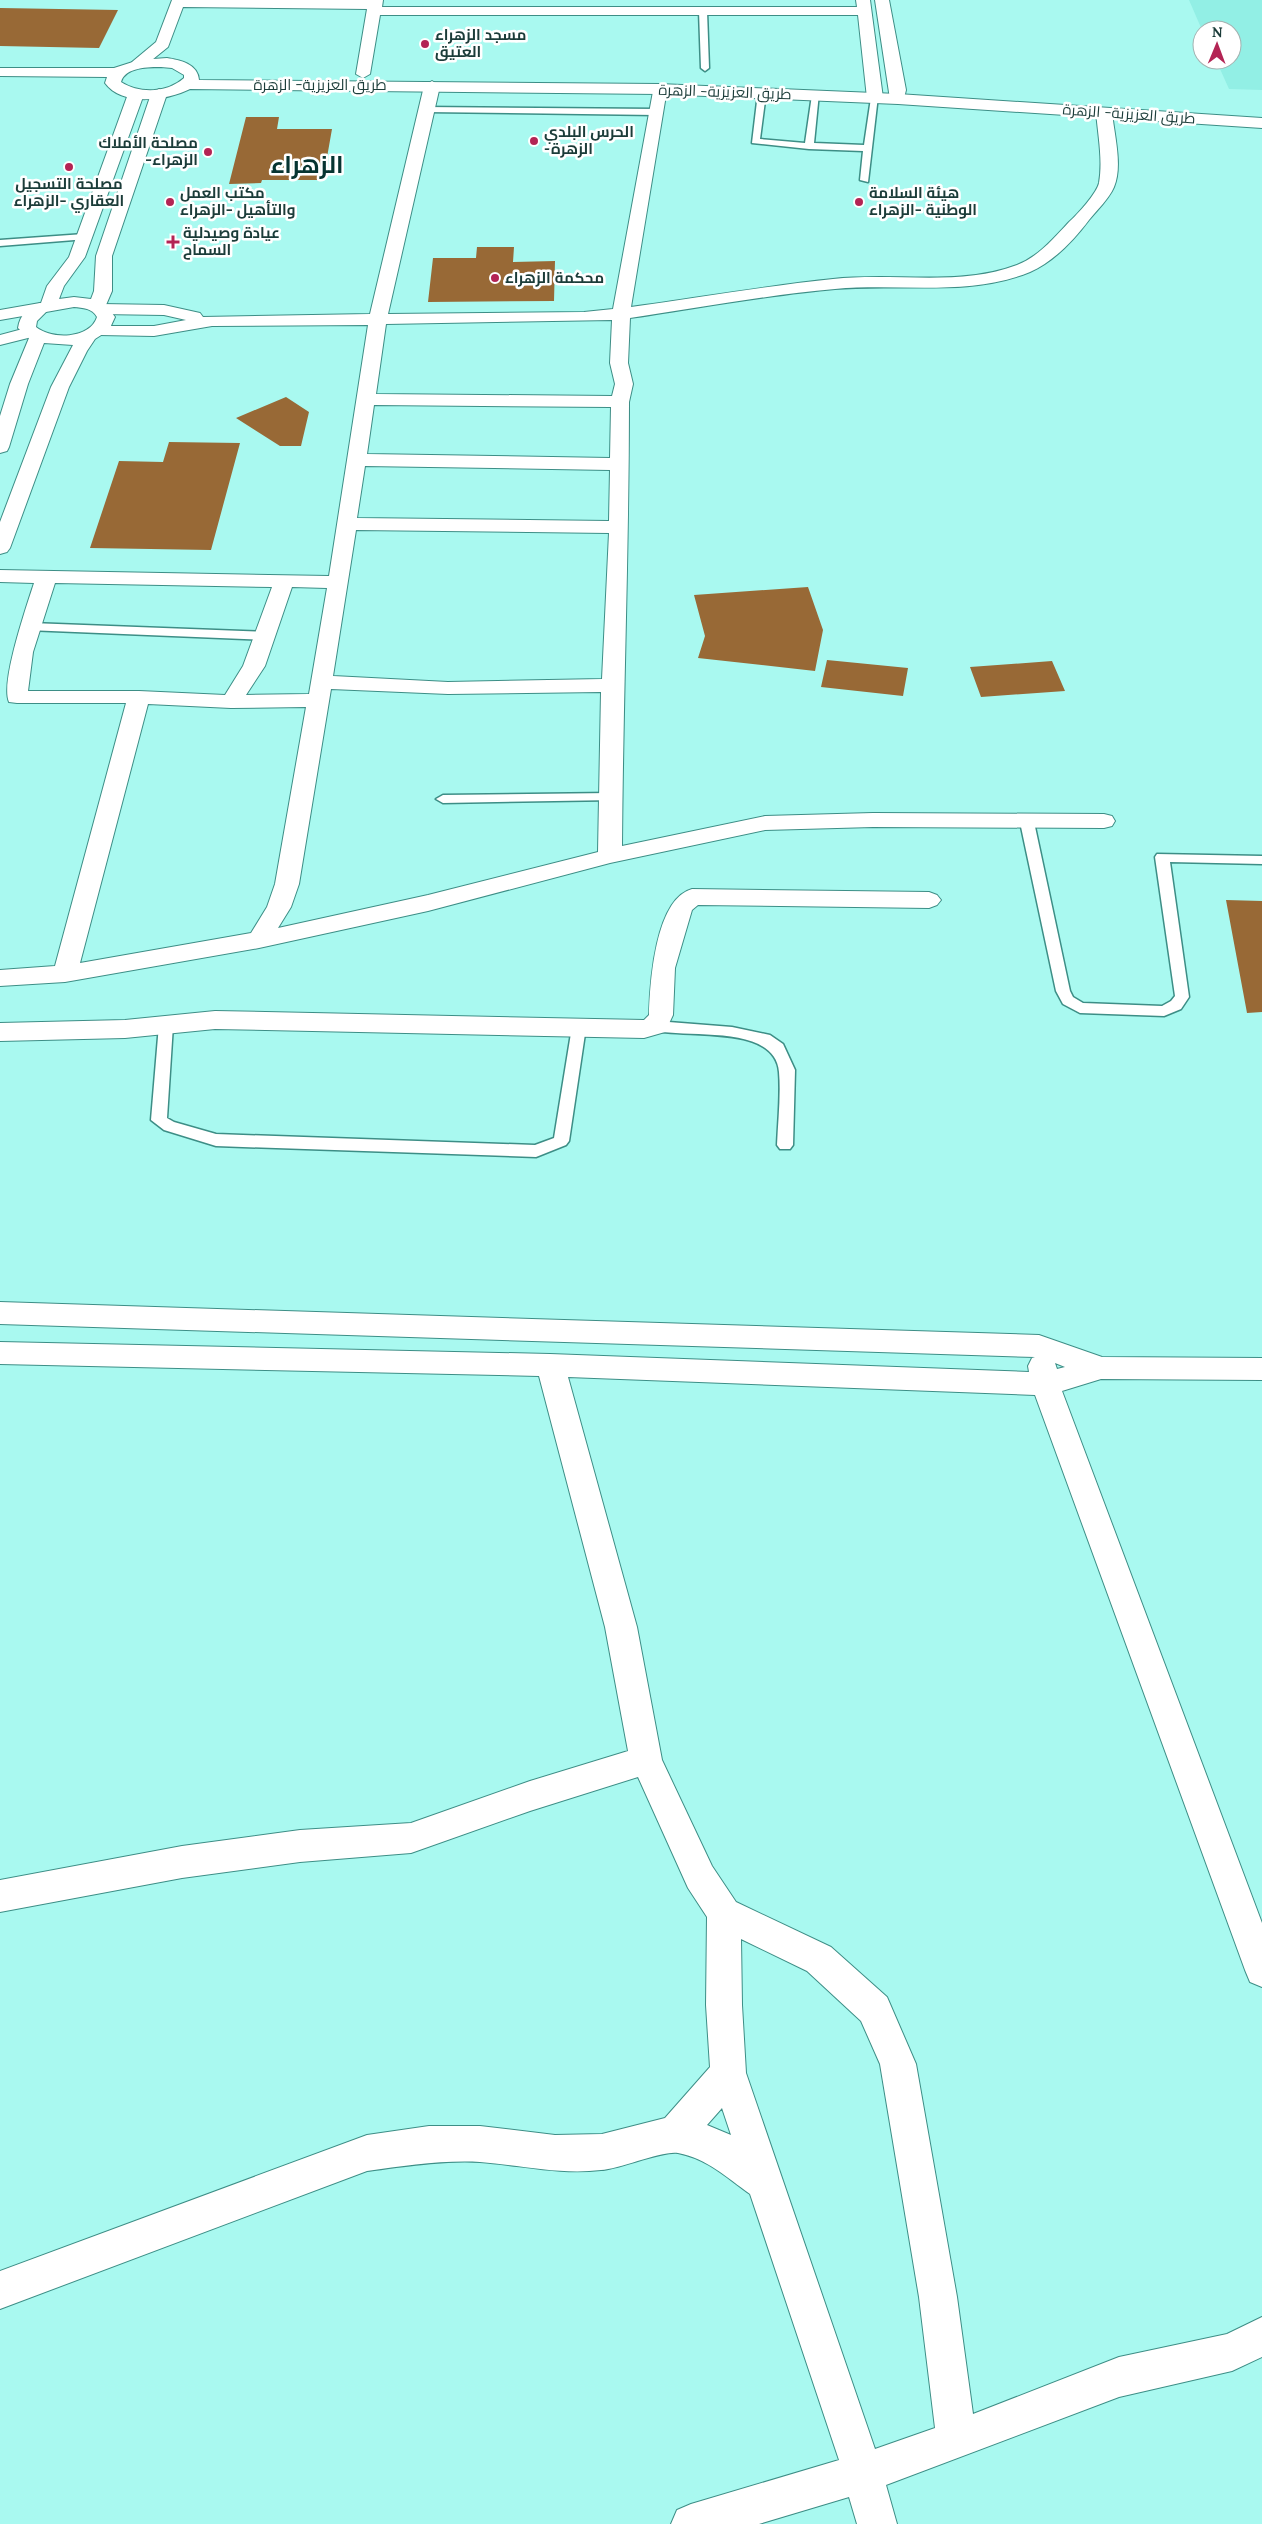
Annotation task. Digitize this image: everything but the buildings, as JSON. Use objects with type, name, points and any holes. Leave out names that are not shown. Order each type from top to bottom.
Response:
[{"type":"street","points":[[882,0],[898,94]]},
{"type":"street","points":[[0,82],[116,78],[137,65],[163,44],[179,2],[703,11],[864,6],[875,93]]},
{"type":"street","points":[[363,74],[376,5]]},
{"type":"street","points":[[163,44],[175,64]]},
{"type":"street","points":[[116,78],[121,90],[136,94],[159,94],[189,79],[186,68],[175,64],[137,65]]},
{"type":"street","points":[[0,72],[116,78]]},
{"type":"street","name":"طريق العزيزية- الزهرة","points":[[189,79],[363,74],[662,79],[875,93],[1262,113]]},
{"type":"street","name":"طريق العزيزية- الزهرة","points":[[189,79],[432,86],[659,89],[816,95],[875,93]]},
{"type":"street","points":[[259,940],[279,907],[288,884],[368,399],[378,319],[432,86]]},
{"type":"street","points":[[610,856],[612,685],[619,527],[620,402],[624,384],[619,364],[621,314],[659,89]]},
{"type":"street","points":[[34,334],[26,324],[44,307],[56,286],[77,257],[136,94]]},
{"type":"street","points":[[99,308],[104,256],[159,94]]},
{"type":"street","name":"طريق العزيزية- الزهرة","points":[[898,94],[1104,112],[1262,123]]},
{"type":"street","points":[[0,340],[34,334],[62,340],[94,333],[154,331],[212,321],[584,317],[621,314],[793,288],[871,281],[959,281],[997,276],[1024,268],[1043,258],[1080,222],[1106,187],[1109,168],[1104,112]]},
{"type":"street","points":[[0,315],[74,302],[99,308],[164,310],[212,321]]},
{"type":"street","points":[[0,548],[60,387],[78,350],[106,322],[105,313],[99,308]]},
{"type":"street","points":[[0,447],[34,334]]},
{"type":"street","points":[[368,399],[620,402]]},
{"type":"street","points":[[357,460],[620,464]]},
{"type":"street","points":[[347,524],[619,527]]},
{"type":"street","points":[[0,576],[337,582]]},
{"type":"street","points":[[46,578],[17,679],[9,698],[139,697],[231,702],[319,691],[612,685]]},
{"type":"street","points":[[231,702],[254,666],[284,581]]},
{"type":"street","points":[[65,974],[139,697]]},
{"type":"street","points":[[0,978],[65,974],[259,940],[428,903],[610,856],[765,823],[864,820],[1104,821]]},
{"type":"street","points":[[0,1032],[125,1029],[215,1020],[644,1029],[656,1026],[661,1015],[663,968],[681,907],[692,897],[929,900]]},
{"type":"street","points":[[0,1313],[1039,1346],[1101,1368]]},
{"type":"street","points":[[1039,1346],[1045,1384],[1262,1970]]},
{"type":"street","points":[[0,1353],[550,1365],[1045,1384],[1101,1368],[1262,1369]]},
{"type":"street","points":[[550,1365],[621,1627],[646,1760],[700,1877],[724,1913],[819,1959],[874,2009],[898,2064],[938,2297],[956,2440]]},
{"type":"street","points":[[0,1896],[182,1862],[300,1846],[411,1838],[436,1831],[530,1796],[646,1760]]},
{"type":"street","points":[[724,1913],[724,2005],[728,2073],[762,2180],[863,2473],[877,2524]]},
{"type":"street","points":[[676,2134],[728,2073]]},
{"type":"street","points":[[0,2290],[367,2153],[429,2144],[480,2144],[555,2153],[602,2152],[676,2134],[711,2144],[732,2155],[762,2180]]},
{"type":"street","points":[[690,2524],[863,2473],[956,2440],[1118,2377],[1232,2352],[1262,2336]]},
{"type":"lane","points":[[703,11],[705,68]]},
{"type":"lane","points":[[762,93],[755,141],[809,146],[868,148]]},
{"type":"lane","points":[[865,180],[875,93]]},
{"type":"lane","points":[[809,146],[816,95]]},
{"type":"lane","points":[[426,109],[656,112]]},
{"type":"lane","points":[[0,243],[84,238]]},
{"type":"lane","points":[[31,628],[266,636]]},
{"type":"lane","points":[[443,798],[611,797]]},
{"type":"lane","points":[[1027,822],[1063,991],[1068,1000],[1080,1008],[1164,1011],[1176,1005],[1182,997],[1162,857],[1262,860]]},
{"type":"lane","points":[[166,1025],[159,1120],[168,1126],[216,1140],[536,1151],[561,1141],[566,1120],[579,1027]]},
{"type":"lane","points":[[656,1026],[732,1032],[765,1039],[778,1048],[787,1070],[785,1145]]},
{"type":"shaded area","points":[[1189,0],[1262,0],[1262,90],[1229,89],[1220,70],[1242,70],[1242,20],[1198,20]]},
{"type":"place","name":"مسجد الزهراء العتيق","points":[[425,44]]},
{"type":"place","name":"الحرس البلدي -الزهرة","points":[[534,141]]},
{"type":"place","name":"مصلحة الأملاك -الزهراء","points":[[208,152]]},
{"type":"place","name":"مصلحة التسجيل العقاري -الزهراء","points":[[69,167]]},
{"type":"place","name":"مكتب العمل والتأهيل -الزهراء","points":[[170,202]]},
{"type":"place","name":"هيئة السلامة الوطنية -الزهراء","points":[[859,202]]},
{"type":"place","name":"عيادة وصيدلية السماح","points":[[173,242]]},
{"type":"place","name":"محكمة الزهراء","points":[[495,278]]},
{"type":"district","name":"الزهراء","points":[[307,165]]}]
